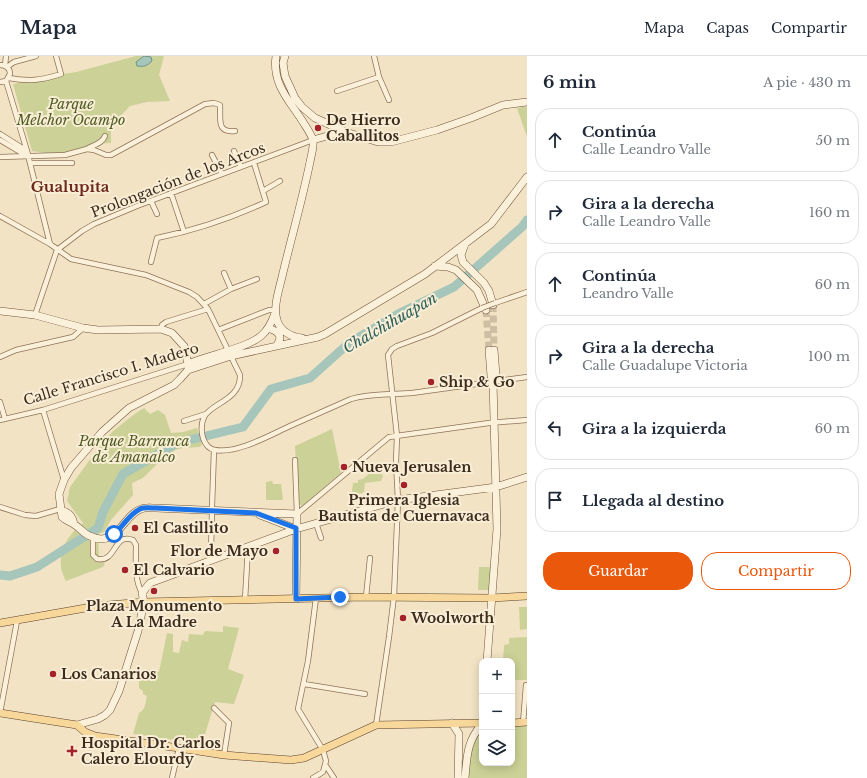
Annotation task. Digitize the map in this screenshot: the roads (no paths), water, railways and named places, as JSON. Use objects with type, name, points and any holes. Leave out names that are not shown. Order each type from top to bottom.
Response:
[{"type":"main road","points":[[0,623],[97,606],[144,602],[394,596],[491,598],[527,596]]},
{"type":"main road","points":[[0,713],[77,725],[85,732],[95,736],[224,755],[291,760],[304,758],[376,725],[479,723]]},
{"type":"street","points":[[6,56],[5,67],[7,80],[27,151],[50,244]]},
{"type":"street","points":[[5,67],[14,62],[36,56]]},
{"type":"street","points":[[0,82],[7,80],[41,80],[61,74],[56,56]]},
{"type":"street","points":[[276,56],[276,78],[313,140],[309,166],[277,302],[276,319],[283,329],[293,337],[310,339]]},
{"type":"street","points":[[285,56],[285,76],[295,98],[302,107],[315,118],[346,132],[378,142],[391,142],[436,130],[503,105],[527,102]]},
{"type":"street","points":[[374,56],[379,77],[389,100]]},
{"type":"street","points":[[337,91],[379,77]]},
{"type":"street","points":[[87,149],[106,155],[111,155],[205,104],[214,103],[220,105],[221,125],[223,130],[226,132],[235,130]]},
{"type":"street","points":[[313,140],[346,132]]},
{"type":"street","points":[[0,134],[27,151]]},
{"type":"street","points":[[0,156],[28,157],[65,155],[87,149],[104,140],[105,136]]},
{"type":"street","points":[[0,140],[28,157]]},
{"type":"street","name":"Prolongación de los Arcos","points":[[57,250],[94,224],[151,200],[241,168],[313,140]]},
{"type":"street","points":[[234,151],[241,168]]},
{"type":"street","points":[[212,155],[222,174]]},
{"type":"street","points":[[151,262],[157,238],[184,232],[233,217],[266,202],[254,162]]},
{"type":"street","points":[[30,163],[72,163]]},
{"type":"street","points":[[230,353],[310,339],[325,334],[435,266],[491,224],[527,177]]},
{"type":"street","points":[[263,191],[280,180]]},
{"type":"street","points":[[171,193],[184,232]]},
{"type":"street","points":[[151,200],[157,214]]},
{"type":"street","points":[[0,216],[50,244],[71,259],[146,275],[189,292],[204,304],[230,353],[240,375],[240,380],[231,396],[206,414],[184,421]]},
{"type":"street","points":[[465,244],[461,255],[463,262],[482,280],[489,291],[494,304]]},
{"type":"street","points":[[35,315],[57,250]]},
{"type":"street","points":[[435,266],[448,267],[456,270],[480,294],[484,309]]},
{"type":"street","points":[[224,274],[231,289]]},
{"type":"street","points":[[204,304],[231,289],[257,279]]},
{"type":"street","points":[[376,725],[390,637],[394,596],[398,500],[396,462],[397,436],[388,355],[392,349],[432,333],[494,304],[527,292]]},
{"type":"street","points":[[161,329],[162,325],[166,322],[208,309]]},
{"type":"street","points":[[218,330],[269,310],[276,310]]},
{"type":"street","points":[[230,353],[259,338],[268,328],[276,310]]},
{"type":"street","points":[[0,311],[35,315],[84,328],[112,331],[153,328],[161,329],[172,333],[184,346],[188,367],[174,385],[128,408],[114,420],[71,468],[64,480],[59,494],[62,517],[69,523],[75,524],[90,537],[106,538],[114,534],[141,509],[212,509],[256,513],[297,514],[389,437],[495,422],[527,420]]},
{"type":"street","points":[[0,357],[16,350],[73,336],[84,328]]},
{"type":"street","points":[[268,328],[279,334],[280,338],[277,345]]},
{"type":"street","points":[[487,658],[497,529],[494,382],[490,376],[492,350]]},
{"type":"street","name":"Calle Francisco I. Madero","points":[[2,420],[43,410],[230,353]]},
{"type":"street","points":[[206,414],[201,428],[204,441],[212,449],[230,450],[255,442],[351,399],[363,396],[393,395],[527,377]]},
{"type":"street","points":[[0,402],[2,420]]},
{"type":"street","points":[[43,410],[64,480]]},
{"type":"street","points":[[212,449],[211,550],[213,559]]},
{"type":"street","points":[[295,460],[297,514],[296,599]]},
{"type":"street","points":[[142,593],[148,585],[157,580],[296,528],[398,500],[496,487],[527,477]]},
{"type":"street","points":[[0,507],[25,515],[36,516],[61,509]]},
{"type":"street","points":[[256,513],[296,528]]},
{"type":"street","points":[[316,523],[321,538]]},
{"type":"street","points":[[77,725],[98,719],[110,710],[119,691],[138,631],[144,602],[137,580],[136,545],[133,540],[125,538],[120,541],[112,554],[107,559],[103,560],[97,559],[93,555],[90,537]]},
{"type":"street","points":[[245,600],[248,547]]},
{"type":"street","points":[[366,597],[370,558]]},
{"type":"street","points":[[313,778],[323,772],[326,766],[326,761],[323,750],[298,709],[304,684],[316,598]]},
{"type":"street","points":[[0,713],[17,621]]},
{"type":"street","points":[[304,684],[365,694]]},
{"type":"street","points":[[525,723],[526,685]]},
{"type":"street","points":[[214,708],[229,723],[224,755]]},
{"type":"street","points":[[452,723],[459,734],[462,769],[465,778]]},
{"type":"street","points":[[458,778],[468,747],[475,731],[479,726]]},
{"type":"street","points":[[172,778],[179,748]]},
{"type":"street","points":[[326,766],[334,778]]},
{"type":"water","points":[[144,56],[151,57],[152,61],[145,66],[137,66],[136,62]]},
{"type":"waterway","name":"Chalchihuapan","points":[[0,575],[10,576],[37,567],[98,528],[103,512],[123,474],[177,443],[243,427],[271,389],[310,378],[349,343],[398,314],[454,287],[522,227],[527,220]]},
{"type":"tunnel","points":[[493,305],[494,350]]},
{"type":"tunnel","points":[[486,310],[489,350]]},
{"type":"place","name":"De Hierro Caballitos","points":[[318,128]]},
{"type":"place","name":"Ship & Go","points":[[431,382]]},
{"type":"place","name":"Nueva Jerusalen","points":[[344,467]]},
{"type":"place","name":"Primera Iglesia Bautista de Cuernavaca","points":[[404,485]]},
{"type":"place","name":"El Castillito","points":[[135,528]]},
{"type":"place","name":"Flor de Mayo","points":[[276,551]]},
{"type":"place","name":"El Calvario","points":[[125,570]]},
{"type":"place","name":"Plaza Monumento A La Madre","points":[[154,591]]},
{"type":"place","name":"Woolworth","points":[[403,618]]},
{"type":"place","name":"Los Canarios","points":[[53,674]]},
{"type":"place","name":"Hospital Dr. Carlos Calero Elourdy","points":[[72,751]]},
{"type":"district","name":"Gualupita","points":[[70,187]]},
{"type":"park label","name":"Parque Melchor Ocampo","points":[[71,112]]},
{"type":"park label","name":"Parque Barranca de Amanalco","points":[[134,450]]}]
